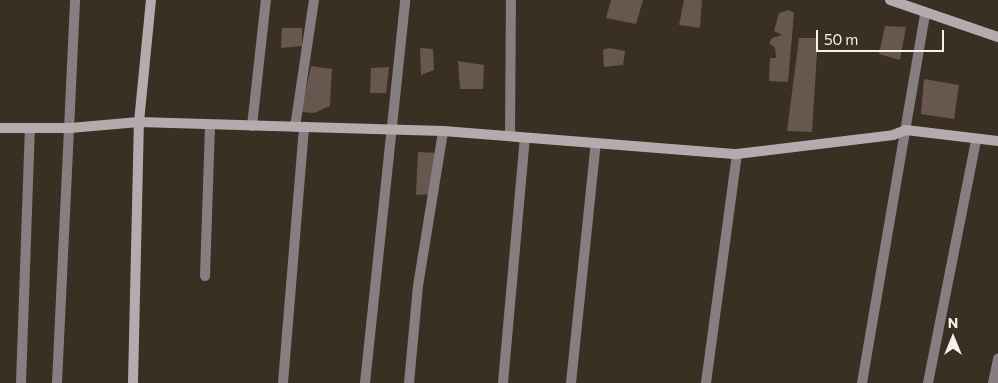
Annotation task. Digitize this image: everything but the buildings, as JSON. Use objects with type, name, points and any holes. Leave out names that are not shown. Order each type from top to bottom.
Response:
[{"type":"street","points":[[57,383],[75,0]]},
{"type":"street","points":[[133,383],[139,122],[150,0]]},
{"type":"street","points":[[252,126],[266,0]]},
{"type":"street","points":[[283,383],[300,126],[314,0]]},
{"type":"street","points":[[365,383],[406,0]]},
{"type":"street","points":[[510,136],[512,0]]},
{"type":"street","points":[[890,0],[998,37]]},
{"type":"street","points":[[862,383],[926,12]]},
{"type":"street","points":[[0,128],[70,128],[139,122],[210,126],[300,126],[393,131],[444,131],[737,154],[893,135],[906,130],[976,141],[998,141]]},
{"type":"street","points":[[205,276],[210,126]]},
{"type":"street","points":[[21,383],[30,128]]},
{"type":"street","points":[[408,383],[418,286],[444,131]]},
{"type":"street","points":[[504,383],[525,138]]},
{"type":"street","points":[[928,383],[976,141]]},
{"type":"street","points":[[571,383],[596,143]]},
{"type":"street","points":[[706,383],[737,154]]},
{"type":"street","points":[[993,383],[998,359]]}]
